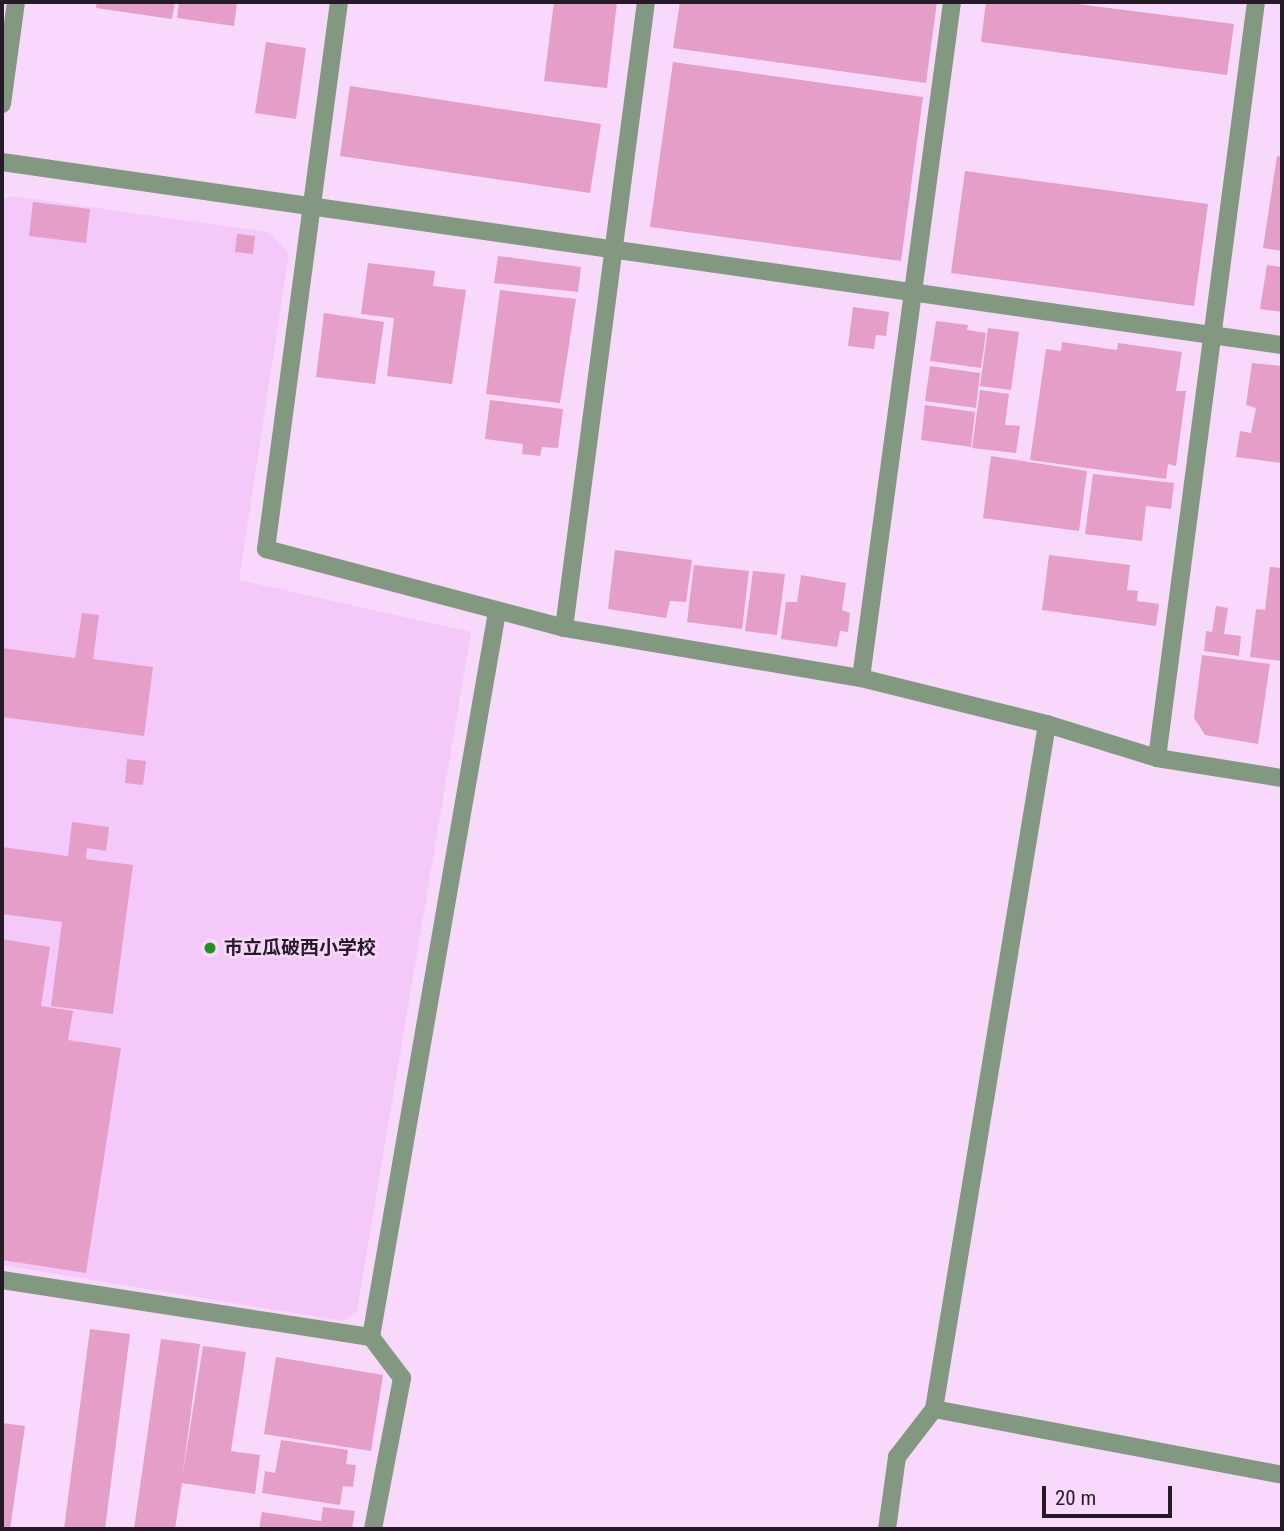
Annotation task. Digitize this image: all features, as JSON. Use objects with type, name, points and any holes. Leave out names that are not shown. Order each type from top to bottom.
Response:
[{"type":"street","points":[[2,104],[16,2]]},
{"type":"street","points":[[339,2],[310,205],[267,549],[564,628],[861,678],[1047,724],[1157,758],[1282,778]]},
{"type":"street","points":[[564,628],[611,250],[646,2]]},
{"type":"street","points":[[861,678],[952,2]]},
{"type":"street","points":[[1157,758],[1256,2]]},
{"type":"street","points":[[2,162],[912,295],[1282,345]]},
{"type":"street","points":[[372,1337],[497,612]]},
{"type":"street","points":[[887,1529],[897,1457],[934,1409],[1047,724]]},
{"type":"street","points":[[2,1280],[372,1337],[402,1378],[373,1529]]},
{"type":"street","points":[[934,1409],[1282,1475]]},
{"type":"shaded area","name":"市立瓜破西小学校","points":[[12,196],[269,232],[289,253],[239,580],[471,632],[357,1311],[343,1321],[2,1265],[2,200]]},
{"type":"building","points":[[97,2],[175,2],[172,19],[96,8]]},
{"type":"building","points":[[179,2],[237,2],[234,26],[177,18]]},
{"type":"building","points":[[554,2],[617,2],[607,88],[544,81]]},
{"type":"building","points":[[680,2],[937,2],[926,83],[673,48]]},
{"type":"building","points":[[986,2],[1062,2],[1234,24],[1227,75],[981,42]]},
{"type":"building","points":[[266,42],[306,48],[296,119],[255,113]]},
{"type":"building","points":[[673,62],[923,97],[901,261],[650,227]]},
{"type":"building","points":[[350,86],[601,124],[590,193],[340,156]]},
{"type":"building","points":[[1277,156],[1282,157],[1282,251],[1263,248]]},
{"type":"building","points":[[965,171],[1208,204],[1194,306],[951,273]]},
{"type":"building","points":[[33,202],[90,209],[86,243],[29,236]]},
{"type":"building","points":[[237,234],[255,236],[253,254],[235,252]]},
{"type":"building","points":[[498,256],[581,267],[578,292],[494,283]]},
{"type":"building","points":[[368,263],[435,271],[433,286],[466,290],[452,384],[387,376],[394,318],[361,314]]},
{"type":"building","points":[[1267,265],[1282,267],[1282,312],[1260,309]]},
{"type":"building","points":[[500,290],[576,299],[560,403],[486,394]]},
{"type":"building","points":[[853,307],[889,312],[886,336],[876,335],[874,349],[848,346]]},
{"type":"building","points":[[324,313],[384,322],[375,384],[316,377]]},
{"type":"building","points":[[936,321],[968,325],[967,330],[986,333],[981,368],[930,361]]},
{"type":"building","points":[[988,328],[1019,332],[1011,390],[980,386]]},
{"type":"building","points":[[1062,342],[1117,350],[1118,343],[1182,352],[1176,391],[1186,391],[1176,466],[1168,464],[1166,479],[1030,460],[1046,349],[1061,351]]},
{"type":"building","points":[[1252,363],[1282,366],[1282,463],[1236,457],[1240,431],[1251,433],[1256,408],[1246,405]]},
{"type":"building","points":[[930,366],[980,373],[976,408],[925,401]]},
{"type":"building","points":[[980,390],[1009,394],[1005,425],[1020,426],[1016,453],[972,448]]},
{"type":"building","points":[[490,400],[563,409],[558,448],[542,447],[540,456],[522,454],[523,444],[485,439]]},
{"type":"building","points":[[925,405],[975,412],[971,447],[921,440]]},
{"type":"building","points":[[991,456],[1087,471],[1079,531],[983,518]]},
{"type":"building","points":[[1093,474],[1174,483],[1171,509],[1146,506],[1142,541],[1085,534]]},
{"type":"building","points":[[615,550],[692,560],[686,602],[670,601],[666,618],[608,609]]},
{"type":"building","points":[[1049,555],[1130,565],[1127,590],[1138,591],[1137,601],[1159,604],[1156,626],[1042,610]]},
{"type":"building","points":[[694,565],[749,571],[742,629],[687,622]]},
{"type":"building","points":[[1270,567],[1282,568],[1282,661],[1250,657],[1256,609],[1265,610]]},
{"type":"building","points":[[753,571],[785,574],[777,635],[745,631]]},
{"type":"building","points":[[801,575],[846,583],[842,610],[850,613],[848,632],[840,631],[837,647],[781,639],[786,602],[797,602]]},
{"type":"building","points":[[1216,606],[1228,608],[1224,634],[1241,636],[1239,656],[1204,651],[1206,631],[1212,632]]},
{"type":"building","points":[[82,613],[99,615],[93,659],[153,667],[144,736],[2,717],[2,648],[75,658]]},
{"type":"building","points":[[1202,655],[1270,664],[1258,744],[1205,735],[1194,718]]},
{"type":"building","points":[[127,759],[146,761],[143,785],[125,783]]},
{"type":"building","points":[[72,822],[109,827],[106,851],[87,848],[86,859],[133,865],[113,1014],[51,1006],[62,922],[2,914],[2,847],[68,856]]},
{"type":"building","points":[[2,939],[50,947],[41,1006],[73,1011],[68,1040],[121,1048],[86,1273],[2,1260]]},
{"type":"building","points":[[90,1329],[130,1334],[105,1529],[64,1529]]},
{"type":"building","points":[[161,1339],[200,1344],[182,1479],[203,1346],[246,1352],[231,1451],[260,1455],[255,1494],[182,1483],[175,1529],[134,1529]]},
{"type":"building","points":[[276,1357],[383,1375],[371,1451],[264,1434]]},
{"type":"building","points":[[2,1423],[25,1426],[10,1529],[2,1529]]},
{"type":"building","points":[[281,1440],[348,1450],[346,1464],[356,1465],[353,1487],[343,1486],[340,1505],[262,1493],[265,1471],[275,1473]]},
{"type":"building","points":[[323,1507],[355,1511],[352,1529],[259,1529],[262,1512],[321,1521]]},
{"type":"place","name":"市立瓜破西小学校","points":[[210,948]]}]
